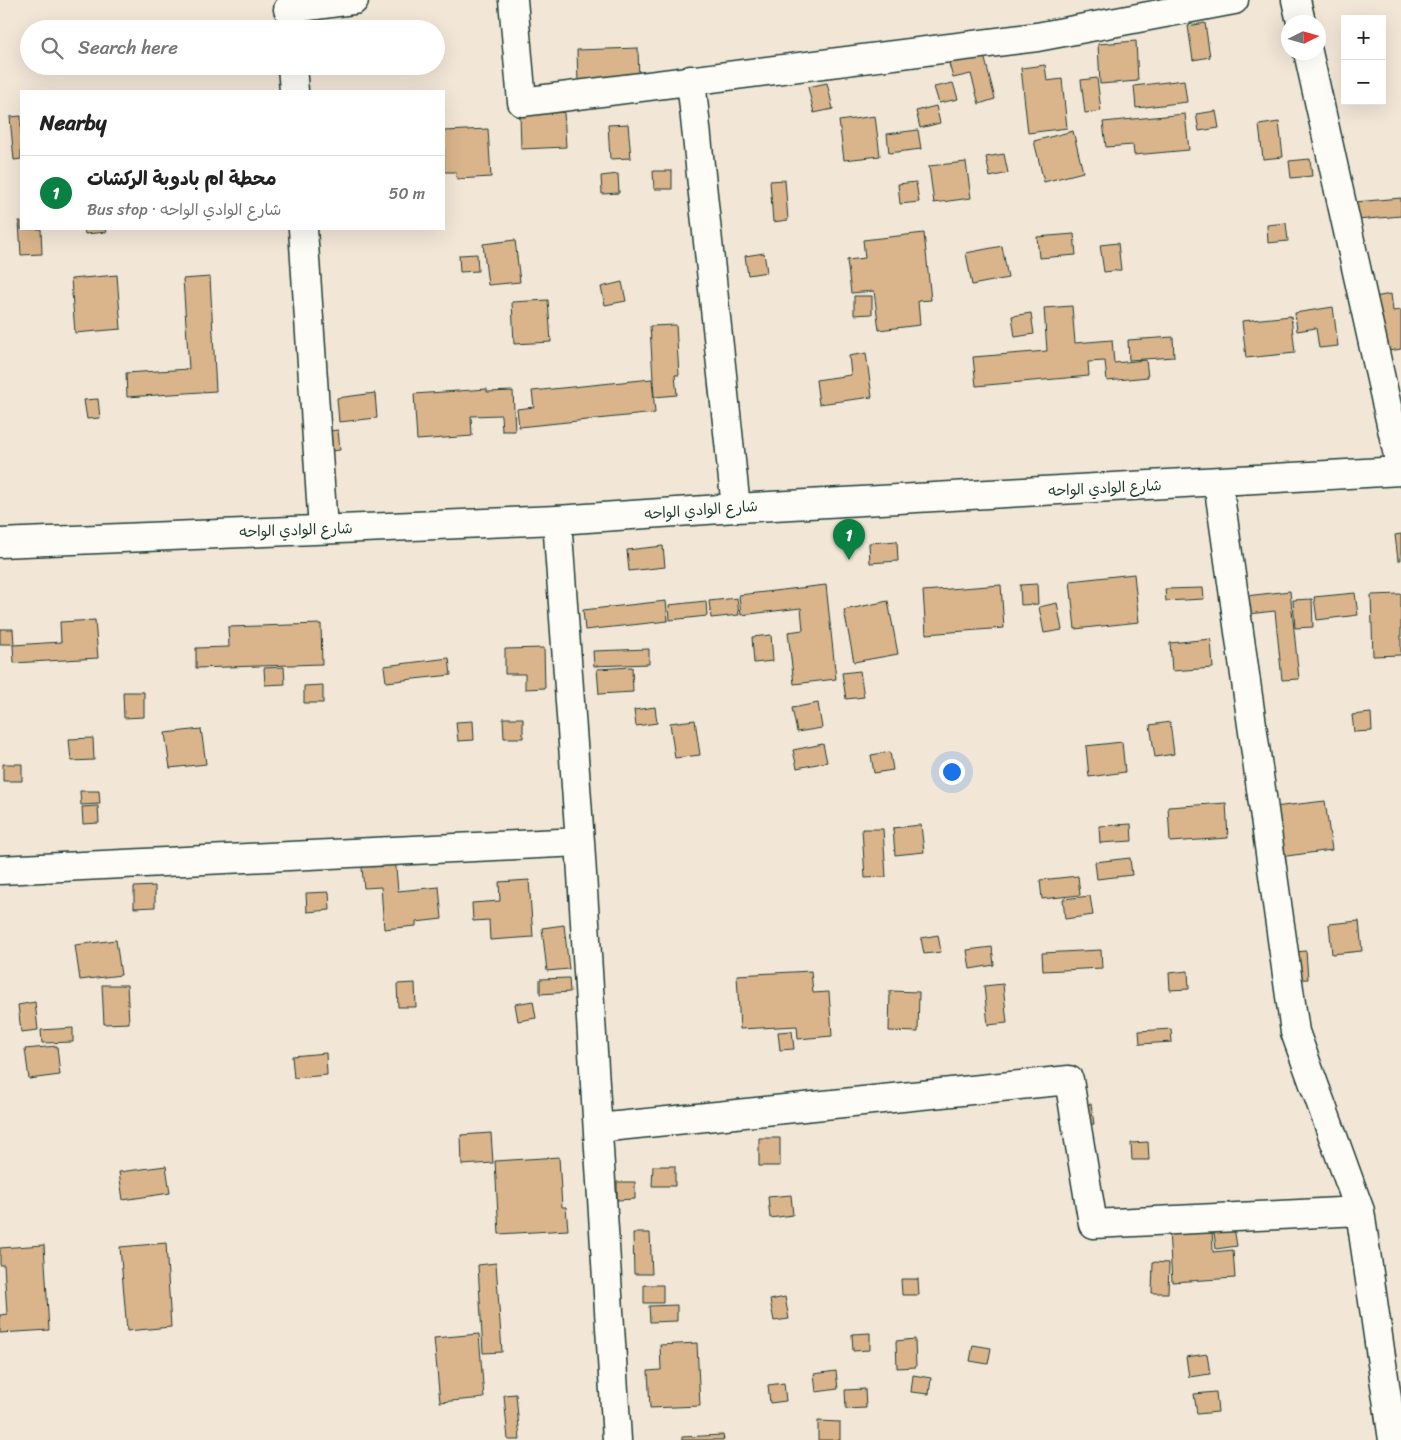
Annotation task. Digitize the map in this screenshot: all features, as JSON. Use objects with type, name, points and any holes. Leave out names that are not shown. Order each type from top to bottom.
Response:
[{"type":"street","points":[[289,13],[354,0]]},
{"type":"street","points":[[513,0],[522,102],[1037,37],[1234,0]]},
{"type":"street","points":[[1296,0],[1299,15]]},
{"type":"street","points":[[1310,60],[1401,470]]},
{"type":"street","points":[[293,75],[294,90]]},
{"type":"street","points":[[691,80],[736,508]]},
{"type":"street","points":[[303,230],[323,529]]},
{"type":"street","name":"شارع الوادي الواحه","points":[[0,543],[557,520],[1401,470]]},
{"type":"street","points":[[1218,482],[1295,1032],[1360,1211],[1393,1440]]},
{"type":"street","points":[[557,520],[580,842],[617,1440]]},
{"type":"street","points":[[0,870],[580,842]]},
{"type":"street","points":[[598,1128],[1069,1080],[1093,1224],[1360,1211]]},
{"type":"building","points":[[1205,23],[1210,57],[1193,60],[1188,26]]},
{"type":"building","points":[[1136,41],[1138,81],[1100,84],[1098,44]]},
{"type":"building","points":[[638,48],[639,80],[578,83],[577,50]]},
{"type":"building","points":[[983,51],[995,99],[979,104],[971,74],[953,78],[948,60]]},
{"type":"building","points":[[1045,65],[1047,81],[1062,79],[1067,128],[1028,133],[1021,68]]},
{"type":"building","points":[[1097,78],[1101,111],[1085,113],[1081,80]]},
{"type":"building","points":[[1184,80],[1187,102],[1136,108],[1134,86]]},
{"type":"building","points":[[827,83],[833,109],[814,113],[808,87]]},
{"type":"building","points":[[953,83],[958,99],[939,103],[934,87]]},
{"type":"building","points":[[936,106],[940,123],[920,128],[916,111]]},
{"type":"building","points":[[1216,111],[1219,128],[1199,131],[1196,114]]},
{"type":"building","points":[[564,112],[566,147],[521,149],[520,114]]},
{"type":"building","points":[[1185,114],[1189,150],[1134,155],[1133,145],[1106,147],[1103,122]]},
{"type":"building","points":[[20,116],[20,159],[14,160],[10,117]]},
{"type":"building","points":[[875,116],[880,156],[844,160],[839,121]]},
{"type":"building","points":[[1279,122],[1283,157],[1263,159],[1259,125]]},
{"type":"building","points":[[628,124],[631,158],[610,159],[608,125]]},
{"type":"building","points":[[488,129],[491,177],[457,179],[456,172],[445,172],[445,131]]},
{"type":"building","points":[[918,130],[921,149],[889,153],[887,134]]},
{"type":"building","points":[[1073,131],[1083,172],[1044,182],[1034,141]]},
{"type":"building","points":[[1004,154],[1008,173],[990,177],[986,157]]},
{"type":"building","points":[[1310,159],[1312,176],[1291,178],[1289,161]]},
{"type":"building","points":[[966,162],[971,198],[934,203],[929,166]]},
{"type":"building","points":[[653,171],[672,171],[672,189],[654,189]]},
{"type":"building","points":[[618,174],[619,193],[602,194],[601,176]]},
{"type":"building","points":[[785,180],[788,220],[773,222],[770,181]]},
{"type":"building","points":[[916,182],[919,202],[900,204],[898,184]]},
{"type":"building","points":[[1401,198],[1401,216],[1357,220],[1355,202]]},
{"type":"building","points":[[19,221],[20,230],[41,230],[42,254],[21,255]]},
{"type":"building","points":[[1286,223],[1288,241],[1268,243],[1267,225]]},
{"type":"building","points":[[84,230],[106,230],[107,232],[85,234]]},
{"type":"building","points":[[924,233],[931,300],[918,301],[920,325],[879,330],[874,291],[851,293],[847,260],[865,258],[863,240]]},
{"type":"building","points":[[1074,234],[1076,255],[1039,258],[1037,237]]},
{"type":"building","points":[[515,240],[520,282],[488,285],[483,244]]},
{"type":"building","points":[[1118,243],[1121,270],[1104,272],[1100,245]]},
{"type":"building","points":[[1002,246],[1008,278],[972,285],[966,253]]},
{"type":"building","points":[[764,253],[767,272],[748,275],[745,256]]},
{"type":"building","points":[[477,254],[478,271],[460,272],[459,255]]},
{"type":"building","points":[[117,275],[121,329],[75,333],[71,279]]},
{"type":"building","points":[[210,277],[216,391],[127,397],[126,373],[189,369],[183,279]]},
{"type":"building","points":[[622,282],[626,301],[605,305],[601,287]]},
{"type":"building","points":[[1391,294],[1393,311],[1401,310],[1401,349],[1383,352],[1374,297]]},
{"type":"building","points":[[854,296],[872,296],[872,314],[854,315]]},
{"type":"building","points":[[548,300],[551,342],[514,344],[512,302]]},
{"type":"building","points":[[1072,306],[1075,343],[1112,340],[1114,363],[1146,360],[1148,377],[1107,381],[1105,361],[1088,362],[1089,376],[976,386],[973,357],[1047,351],[1044,308]]},
{"type":"building","points":[[1333,307],[1338,346],[1319,348],[1316,328],[1297,331],[1295,313]]},
{"type":"building","points":[[1031,313],[1034,334],[1015,337],[1012,316]]},
{"type":"building","points":[[1291,316],[1295,353],[1246,358],[1242,321]]},
{"type":"building","points":[[676,325],[679,375],[675,375],[677,395],[654,397],[650,326]]},
{"type":"building","points":[[1173,337],[1174,357],[1129,360],[1128,340]]},
{"type":"building","points":[[866,353],[872,397],[819,404],[816,380],[851,375],[849,356]]},
{"type":"building","points":[[652,379],[655,413],[519,427],[517,409],[534,407],[532,391]]},
{"type":"building","points":[[487,389],[487,392],[513,391],[515,431],[502,431],[501,415],[471,416],[472,436],[417,440],[414,394]]},
{"type":"building","points":[[375,393],[377,418],[339,422],[337,398]]},
{"type":"building","points":[[98,399],[100,418],[87,419],[84,400]]},
{"type":"building","points":[[338,430],[340,450],[323,452],[320,432]]},
{"type":"building","points":[[1401,534],[1401,560],[1398,560],[1395,535]]},
{"type":"building","points":[[897,541],[898,561],[870,563],[869,543]]},
{"type":"building","points":[[663,546],[665,567],[629,571],[627,550]]},
{"type":"building","points":[[1134,574],[1139,622],[1075,629],[1070,581]]},
{"type":"building","points":[[1037,584],[1038,604],[1021,605],[1020,585]]},
{"type":"building","points":[[826,585],[836,679],[794,684],[788,632],[803,630],[801,608],[741,615],[739,595]]},
{"type":"building","points":[[1001,585],[1004,628],[926,634],[923,591]]},
{"type":"building","points":[[1203,588],[1204,599],[1166,601],[1165,589]]},
{"type":"building","points":[[1290,591],[1299,679],[1282,680],[1275,611],[1239,615],[1237,597]]},
{"type":"building","points":[[1355,593],[1358,615],[1317,620],[1314,597]]},
{"type":"building","points":[[1401,594],[1401,655],[1373,656],[1371,595]]},
{"type":"building","points":[[737,598],[739,615],[711,618],[709,601]]},
{"type":"building","points":[[1312,599],[1313,627],[1295,628],[1293,600]]},
{"type":"building","points":[[666,601],[668,621],[585,630],[583,610]]},
{"type":"building","points":[[706,601],[707,616],[670,620],[669,605]]},
{"type":"building","points":[[888,601],[898,654],[854,662],[844,610]]},
{"type":"building","points":[[1057,603],[1062,630],[1044,633],[1039,607]]},
{"type":"building","points":[[95,620],[98,658],[14,663],[13,645],[61,642],[60,622]]},
{"type":"building","points":[[321,624],[322,664],[196,668],[196,648],[229,647],[228,627]]},
{"type":"building","points":[[0,629],[13,629],[14,644],[0,644]]},
{"type":"building","points":[[771,635],[773,661],[754,663],[752,637]]},
{"type":"building","points":[[1211,639],[1213,668],[1172,671],[1170,643]]},
{"type":"building","points":[[544,648],[545,688],[525,689],[525,674],[505,674],[505,649]]},
{"type":"building","points":[[649,649],[649,664],[594,666],[593,651]]},
{"type":"building","points":[[449,658],[451,675],[386,682],[384,666]]},
{"type":"building","points":[[284,667],[285,684],[265,685],[264,668]]},
{"type":"building","points":[[632,667],[633,692],[599,694],[597,669]]},
{"type":"building","points":[[860,671],[864,697],[846,699],[842,673]]},
{"type":"building","points":[[323,685],[323,703],[304,703],[304,686]]},
{"type":"building","points":[[123,692],[144,692],[144,717],[124,718]]},
{"type":"building","points":[[818,703],[822,728],[797,732],[792,708]]},
{"type":"building","points":[[655,707],[657,723],[636,726],[634,710]]},
{"type":"building","points":[[1371,713],[1372,731],[1354,732],[1352,715]]},
{"type":"building","points":[[503,718],[523,718],[523,738],[504,738]]},
{"type":"building","points":[[695,720],[700,755],[675,758],[670,723]]},
{"type":"building","points":[[473,721],[474,740],[458,741],[456,722]]},
{"type":"building","points":[[1170,722],[1174,754],[1155,757],[1150,725]]},
{"type":"building","points":[[201,729],[206,764],[170,768],[165,733]]},
{"type":"building","points":[[93,738],[94,760],[71,761],[69,739]]},
{"type":"building","points":[[1122,742],[1125,772],[1089,777],[1086,746]]},
{"type":"building","points":[[823,744],[827,762],[797,768],[793,750]]},
{"type":"building","points":[[890,752],[893,770],[874,773],[871,755]]},
{"type":"building","points":[[3,764],[22,764],[22,781],[3,781]]},
{"type":"building","points":[[80,791],[99,791],[100,804],[81,805]]},
{"type":"building","points":[[1325,801],[1332,850],[1272,858],[1265,808]]},
{"type":"building","points":[[1226,803],[1228,838],[1170,842],[1168,807]]},
{"type":"building","points":[[98,806],[99,823],[83,824],[82,807]]},
{"type":"building","points":[[1131,824],[1132,841],[1100,843],[1099,826]]},
{"type":"building","points":[[921,825],[924,852],[895,855],[893,828]]},
{"type":"building","points":[[862,829],[883,829],[886,877],[865,878]]},
{"type":"building","points":[[394,845],[398,891],[439,887],[442,919],[416,922],[416,926],[384,929],[381,887],[364,888],[360,848]]},
{"type":"building","points":[[1130,858],[1132,875],[1097,879],[1095,862]]},
{"type":"building","points":[[1078,876],[1080,895],[1042,899],[1040,880]]},
{"type":"building","points":[[529,880],[533,937],[490,940],[489,920],[473,921],[472,903],[500,901],[499,882]]},
{"type":"building","points":[[155,886],[155,907],[134,908],[134,887]]},
{"type":"building","points":[[329,892],[330,910],[307,912],[306,893]]},
{"type":"building","points":[[1090,896],[1093,915],[1065,919],[1063,899]]},
{"type":"building","points":[[1359,921],[1362,951],[1332,954],[1329,924]]},
{"type":"building","points":[[564,925],[569,969],[547,971],[542,928]]},
{"type":"building","points":[[938,935],[941,952],[924,954],[921,938]]},
{"type":"building","points":[[116,940],[121,975],[80,980],[75,945]]},
{"type":"building","points":[[992,947],[994,965],[970,969],[967,950]]},
{"type":"building","points":[[1101,950],[1102,968],[1043,971],[1042,953]]},
{"type":"building","points":[[1306,951],[1308,979],[1285,980],[1283,953]]},
{"type":"building","points":[[811,971],[813,993],[829,992],[832,1036],[798,1039],[797,1026],[740,1029],[737,975]]},
{"type":"building","points":[[1188,971],[1189,989],[1170,990],[1169,973]]},
{"type":"building","points":[[569,978],[570,992],[540,994],[540,979]]},
{"type":"building","points":[[415,983],[416,1007],[398,1007],[397,984]]},
{"type":"building","points":[[1003,984],[1007,1023],[988,1025],[984,986]]},
{"type":"building","points":[[102,985],[127,985],[129,1023],[104,1024]]},
{"type":"building","points":[[890,991],[919,992],[918,1032],[889,1031]]},
{"type":"building","points":[[533,1001],[536,1018],[518,1021],[515,1004]]},
{"type":"building","points":[[35,1002],[38,1030],[21,1032],[18,1005]]},
{"type":"building","points":[[73,1028],[73,1042],[42,1043],[41,1030]]},
{"type":"building","points":[[1171,1029],[1172,1042],[1140,1044],[1139,1031]]},
{"type":"building","points":[[792,1031],[794,1049],[780,1050],[778,1032]]},
{"type":"building","points":[[57,1046],[60,1075],[29,1079],[25,1049]]},
{"type":"building","points":[[326,1053],[327,1075],[294,1078],[292,1056]]},
{"type":"building","points":[[1091,1104],[1094,1124],[1075,1127],[1072,1107]]},
{"type":"building","points":[[491,1133],[493,1163],[462,1165],[461,1135]]},
{"type":"building","points":[[759,1138],[780,1138],[780,1166],[759,1166]]},
{"type":"building","points":[[1148,1142],[1149,1160],[1132,1160],[1131,1143]]},
{"type":"building","points":[[559,1157],[562,1207],[566,1207],[568,1230],[499,1234],[495,1161]]},
{"type":"building","points":[[166,1166],[170,1193],[123,1200],[119,1172]]},
{"type":"building","points":[[653,1166],[675,1166],[675,1186],[652,1186]]},
{"type":"building","points":[[617,1182],[635,1182],[635,1199],[617,1200]]},
{"type":"building","points":[[791,1195],[793,1215],[770,1218],[768,1197]]},
{"type":"building","points":[[1233,1221],[1237,1246],[1216,1249],[1213,1223]]},
{"type":"building","points":[[1212,1227],[1213,1252],[1233,1250],[1235,1278],[1172,1282],[1169,1230]]},
{"type":"building","points":[[633,1233],[650,1233],[652,1274],[634,1274]]},
{"type":"building","points":[[166,1243],[171,1327],[127,1331],[120,1247]]},
{"type":"building","points":[[44,1245],[49,1330],[0,1333],[0,1315],[7,1314],[4,1265],[0,1265],[0,1248]]},
{"type":"building","points":[[1153,1262],[1169,1263],[1168,1293],[1152,1293]]},
{"type":"building","points":[[496,1263],[502,1352],[483,1353],[478,1265]]},
{"type":"building","points":[[901,1279],[918,1279],[919,1295],[902,1295]]},
{"type":"building","points":[[644,1285],[663,1285],[663,1303],[644,1303]]},
{"type":"building","points":[[785,1297],[789,1319],[774,1321],[770,1300]]},
{"type":"building","points":[[677,1305],[677,1321],[650,1322],[649,1306]]},
{"type":"building","points":[[870,1333],[870,1350],[853,1351],[852,1334]]},
{"type":"building","points":[[479,1334],[484,1398],[440,1402],[434,1338]]},
{"type":"building","points":[[915,1339],[916,1367],[897,1368],[896,1341]]},
{"type":"building","points":[[697,1343],[700,1406],[650,1408],[648,1371],[661,1370],[660,1345]]},
{"type":"building","points":[[973,1345],[991,1348],[988,1364],[970,1361]]},
{"type":"building","points":[[1207,1354],[1210,1374],[1189,1377],[1186,1357]]},
{"type":"building","points":[[836,1371],[838,1389],[816,1392],[814,1374]]},
{"type":"building","points":[[913,1375],[931,1378],[929,1394],[911,1392]]},
{"type":"building","points":[[784,1383],[786,1401],[770,1403],[768,1385]]},
{"type":"building","points":[[865,1389],[866,1408],[846,1409],[845,1390]]},
{"type":"building","points":[[1216,1392],[1218,1412],[1197,1414],[1194,1394]]},
{"type":"building","points":[[516,1394],[520,1440],[508,1440],[504,1395]]},
{"type":"building","points":[[818,1421],[840,1422],[840,1440],[818,1440]]},
{"type":"building","points":[[723,1435],[724,1440],[682,1440],[682,1437]]},
{"type":"place","name":"محطة ام بادوبة الركشات","points":[[849,560]]}]
